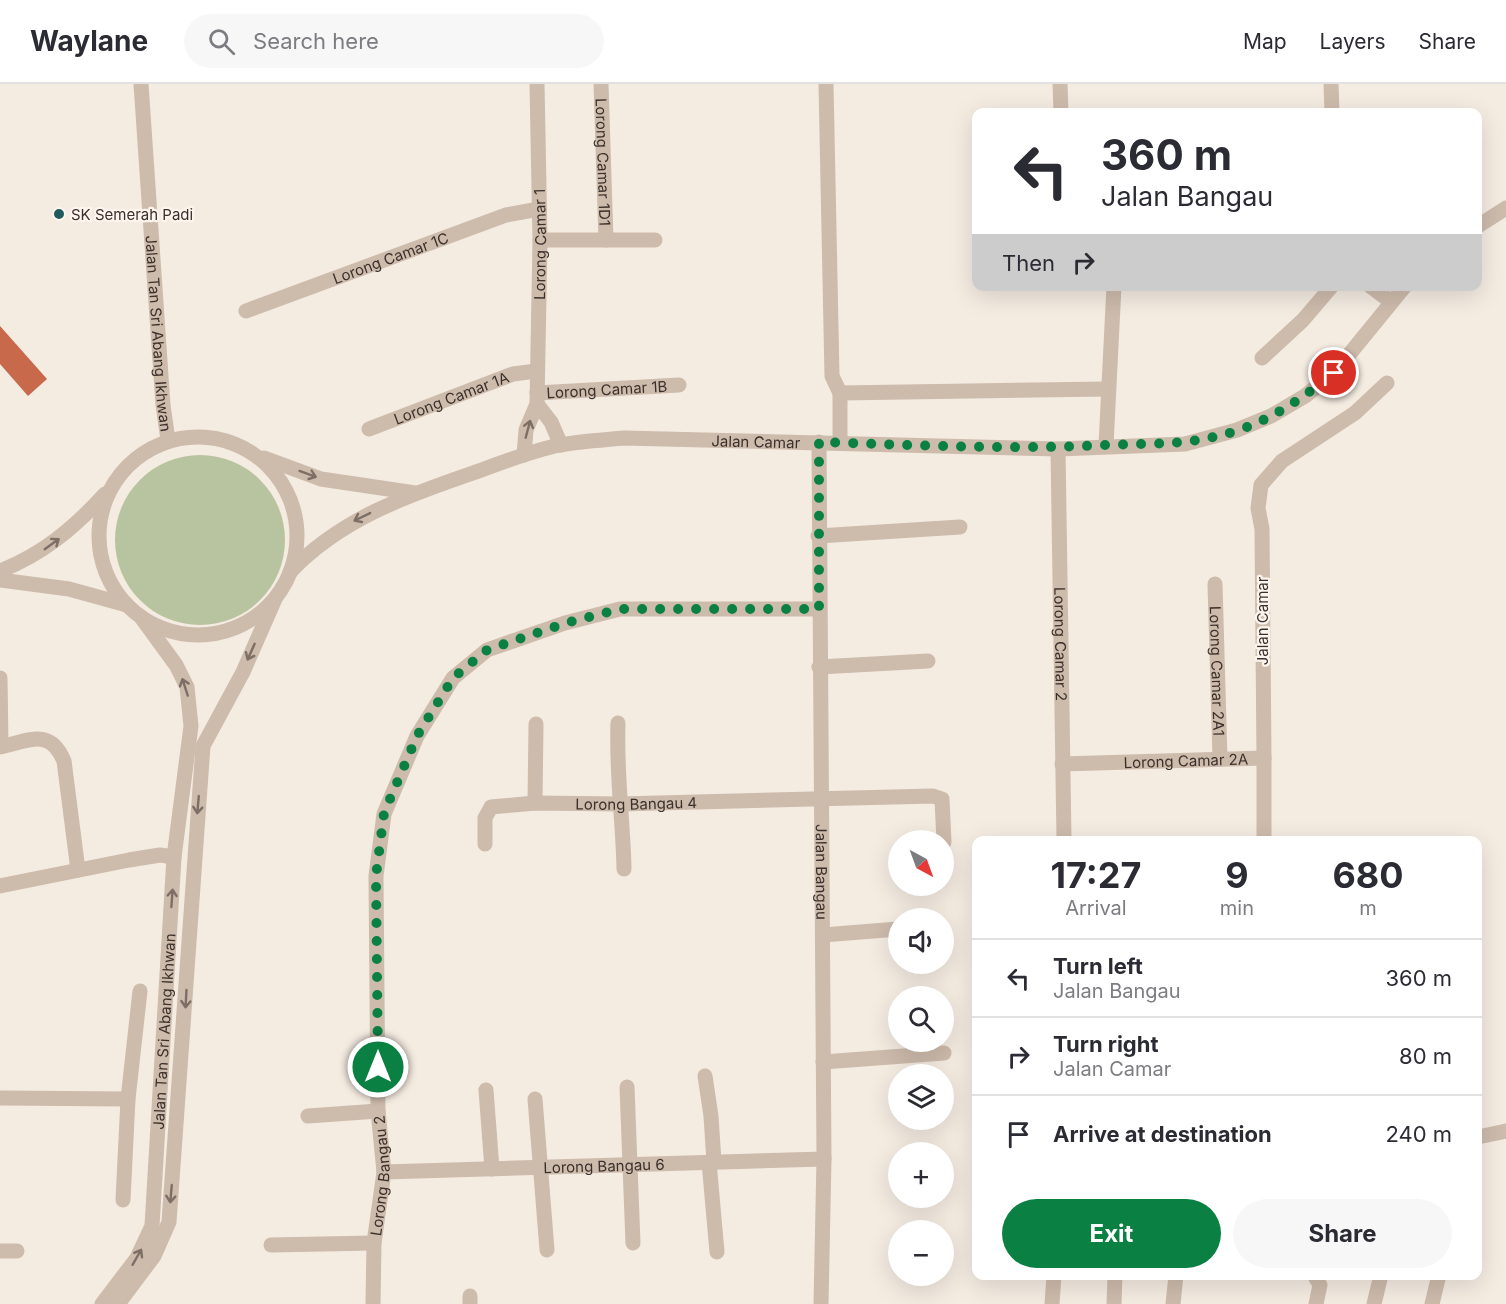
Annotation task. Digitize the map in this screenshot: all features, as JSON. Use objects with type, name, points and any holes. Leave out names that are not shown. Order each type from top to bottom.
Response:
[{"type":"street","name":"Jalan Tan Sri Abang Ikhwan","points":[[141,84],[163,405],[168,440]]},
{"type":"street","name":"Lorong Camar 1","points":[[524,455],[526,430],[537,399],[540,240],[537,84]]},
{"type":"street","name":"Lorong Camar 1D1","points":[[601,84],[606,240]]},
{"type":"street","points":[[826,84],[832,376],[840,393],[840,443]]},
{"type":"street","points":[[1060,84],[1061,108]]},
{"type":"street","points":[[1331,84],[1332,108]]},
{"type":"street","points":[[1482,223],[1506,208]]},
{"type":"street","name":"Lorong Camar 1C","points":[[246,311],[506,215],[538,209]]},
{"type":"street","points":[[540,240],[655,240]]},
{"type":"street","points":[[1106,445],[1114,291]]},
{"type":"street","points":[[1262,358],[1303,320],[1328,291]]},
{"type":"street","points":[[1377,291],[1390,301]]},
{"type":"street","name":"Jalan Camar","points":[[290,572],[307,554],[341,527],[415,493],[524,455],[561,445],[624,438],[1058,449],[1106,445],[1185,444],[1237,430],[1271,416],[1305,396],[1334,373],[1400,291]]},
{"type":"street","name":"Lorong Camar 1A","points":[[369,429],[513,374],[536,370]]},
{"type":"street","name":"Jalan Camar","points":[[1264,758],[1262,529],[1258,507],[1261,485],[1282,461],[1355,413],[1387,383]]},
{"type":"street","name":"Lorong Camar 1B","points":[[537,399],[679,385]]},
{"type":"street","points":[[840,393],[1108,388]]},
{"type":"street","points":[[537,399],[561,445]]},
{"type":"street","points":[[0,571],[42,551],[64,535],[108,492],[136,459],[168,440],[211,438],[228,441],[253,453],[276,474],[291,500],[297,542],[290,572],[274,599],[243,672],[196,746]]},
{"type":"street","name":"Jalan Bangau","points":[[819,442],[824,1159],[821,1304]]},
{"type":"street","name":"Lorong Camar 2","points":[[1058,449],[1064,836]]},
{"type":"street","name":"Jalan Camar","points":[[253,453],[321,479],[415,493]]},
{"type":"street","points":[[108,492],[100,524],[100,551],[110,582],[127,605],[141,617],[176,665],[187,687],[196,746]]},
{"type":"street","points":[[818,536],[960,527]]},
{"type":"street","points":[[0,580],[58,587],[127,605]]},
{"type":"street","name":"Lorong Camar 2A1","points":[[1215,584],[1220,759]]},
{"type":"street","points":[[141,617],[170,631],[186,634],[211,634],[237,627],[252,619],[274,599]]},
{"type":"street","name":"Lorong Bangau 2","points":[[373,1304],[374,1243],[384,1172],[378,1111],[376,876],[384,813],[417,736],[453,678],[487,650],[566,623],[620,609],[819,609]]},
{"type":"street","points":[[819,667],[928,661]]},
{"type":"street","points":[[0,678],[1,747],[42,738],[52,741],[58,747],[64,761],[78,870]]},
{"type":"street","points":[[618,723],[616,769],[623,819],[624,870]]},
{"type":"street","points":[[535,803],[536,724]]},
{"type":"street","name":"Jalan Tan Sri Abang Ikhwan","points":[[102,1304],[137,1258],[152,1226],[174,857],[196,746]]},
{"type":"street","name":"Jalan Tan Sri Abang Ikhwan","points":[[118,1304],[154,1256],[169,1222],[196,746]]},
{"type":"street","name":"Lorong Camar 2A","points":[[1062,764],[1264,758],[1264,836]]},
{"type":"street","name":"Lorong Bangau 4","points":[[485,844],[485,818],[491,807],[535,803],[620,804],[933,796],[942,799],[944,830]]},
{"type":"street","points":[[0,886],[160,855],[174,857]]},
{"type":"street","points":[[823,934],[888,930]]},
{"type":"street","points":[[123,1200],[128,1099],[140,991]]},
{"type":"street","points":[[823,1062],[944,1053]]},
{"type":"street","points":[[705,1076],[711,1116],[717,1252]]},
{"type":"street","points":[[627,1087],[633,1243]]},
{"type":"street","points":[[486,1090],[492,1169]]},
{"type":"street","points":[[0,1098],[128,1099]]},
{"type":"street","points":[[535,1099],[547,1250]]},
{"type":"street","points":[[308,1116],[378,1111]]},
{"type":"street","points":[[1482,1136],[1506,1131]]},
{"type":"street","name":"Lorong Bangau 6","points":[[384,1172],[824,1159]]},
{"type":"street","points":[[271,1245],[374,1243]]},
{"type":"street","points":[[0,1251],[17,1251]]},
{"type":"street","points":[[1052,1304],[1054,1280]]},
{"type":"street","points":[[1114,1304],[1115,1280]]},
{"type":"street","points":[[1173,1304],[1175,1280]]},
{"type":"street","points":[[1316,1304],[1320,1286],[1317,1280]]},
{"type":"street","points":[[1374,1304],[1380,1280]]},
{"type":"street","points":[[1432,1304],[1438,1280]]},
{"type":"green space","points":[[200,455],[217,456],[233,461],[260,480],[279,507],[284,523],[284,557],[279,573],[260,600],[233,619],[217,624],[200,625],[183,624],[167,619],[140,600],[121,573],[116,557],[115,540],[116,523],[121,507],[140,480],[167,461],[183,456]]},
{"type":"building","points":[[0,326],[47,379],[28,396],[0,364]]},
{"type":"place","name":"SK Semerah Padi","points":[[59,214]]},
{"type":"route","points":[[378,1067],[376,876],[384,813],[417,736],[453,678],[487,650],[566,623],[620,609],[819,609],[819,442],[1058,449],[1106,445],[1185,444],[1237,430],[1271,416],[1305,396],[1334,373]]}]
